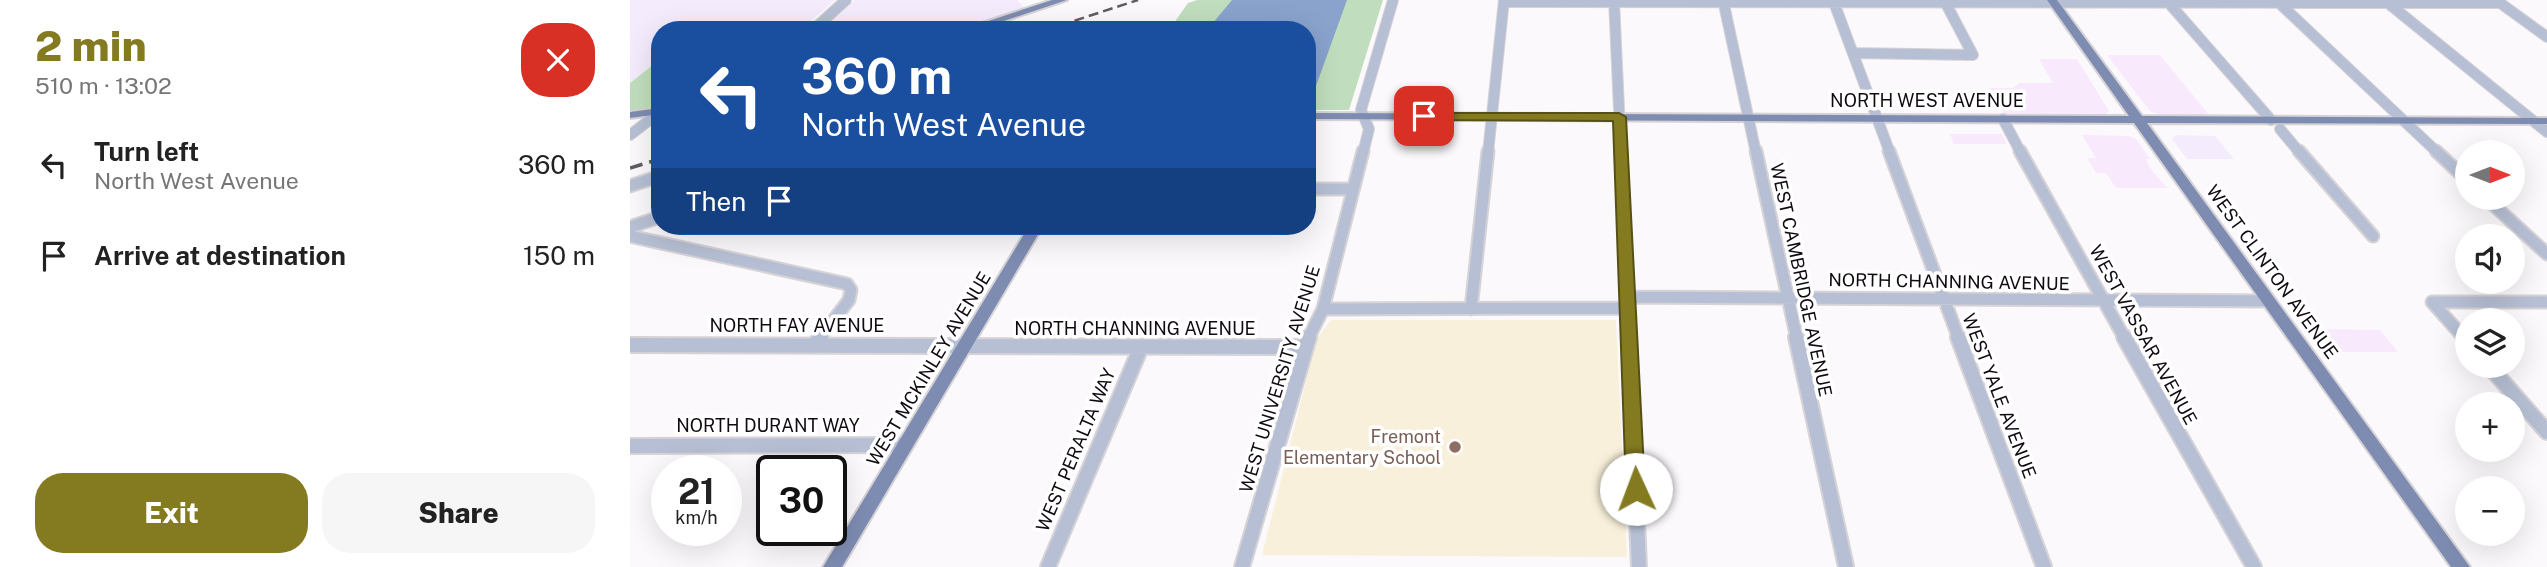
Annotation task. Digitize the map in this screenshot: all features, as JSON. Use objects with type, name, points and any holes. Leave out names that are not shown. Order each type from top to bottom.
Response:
[{"type":"main road","points":[[994,21],[1062,0]]},
{"type":"main road","name":"WEST CLINTON AVENUE","points":[[2053,2],[2461,567]]},
{"type":"main road","points":[[630,115],[651,113]]},
{"type":"main road","name":"NORTH WEST AVENUE","points":[[1316,117],[1365,120],[2546,128]]},
{"type":"main road","name":"NORTH WEST AVENUE","points":[[1316,123],[1365,120]]},
{"type":"main road","name":"NORTH WEST AVENUE","points":[[2406,125],[2532,121],[2546,128]]},
{"type":"main road","name":"WEST MCKINLEY AVENUE","points":[[832,567],[1031,235]]},
{"type":"street","points":[[823,21],[846,0]]},
{"type":"street","name":"WEST UNIVERSITY AVENUE","points":[[1242,567],[1304,347],[1323,309],[1369,129],[1361,110],[1393,0]]},
{"type":"street","points":[[1471,309],[1504,1],[2498,1],[2547,37]]},
{"type":"street","points":[[1614,1],[1639,567]]},
{"type":"street","name":"WEST CAMBRIDGE AVENUE","points":[[1723,1],[1846,567]]},
{"type":"street","name":"WEST YALE AVENUE","points":[[1834,1],[1876,122],[2044,567]]},
{"type":"street","points":[[1853,53],[1973,55],[1945,1]]},
{"type":"street","points":[[2168,2],[2373,236]]},
{"type":"street","points":[[2277,2],[2455,169]]},
{"type":"street","points":[[2388,2],[2532,121]]},
{"type":"street","points":[[630,135],[651,119]]},
{"type":"street","name":"WEST VASSAR AVENUE","points":[[2006,123],[2102,301],[2254,567]]},
{"type":"street","points":[[630,186],[651,179]]},
{"type":"street","points":[[1316,189],[1353,190]]},
{"type":"street","points":[[2499,210],[2547,254]]},
{"type":"street","points":[[630,227],[651,220]]},
{"type":"street","points":[[630,236],[847,284],[851,290],[849,300],[816,344]]},
{"type":"street","name":"NORTH CHANNING AVENUE","points":[[1323,309],[1471,309],[1787,298],[2269,301]]},
{"type":"street","points":[[2455,328],[2432,302],[2547,302]]},
{"type":"street","name":"NORTH FAY AVENUE","points":[[630,345],[965,345]]},
{"type":"street","name":"NORTH CHANNING AVENUE","points":[[965,345],[1304,347]]},
{"type":"street","name":"WEST PERALTA WAY","points":[[1048,567],[1141,348]]},
{"type":"street","points":[[2499,378],[2547,432]]},
{"type":"street","name":"NORTH DURANT WAY","points":[[630,446],[906,444]]},
{"type":"shaded area","points":[[630,0],[835,0],[813,19],[651,21],[651,67],[630,83]]},
{"type":"shaded area","points":[[855,0],[1017,0],[1030,14],[1009,21],[833,21]]},
{"type":"shaded area","points":[[711,19],[813,19],[811,21],[709,21]]},
{"type":"shaded area","points":[[2107,55],[2160,55],[2209,115],[2161,115],[2150,111]]},
{"type":"shaded area","points":[[2039,59],[2077,59],[2109,111],[2106,114],[2004,113],[1990,88],[2013,88],[2020,83],[2053,83]]},
{"type":"shaded area","points":[[1950,134],[2002,134],[2007,144],[1954,144]]},
{"type":"shaded area","points":[[2082,135],[2129,136],[2136,139],[2150,159],[2146,159],[2150,168],[2167,188],[2116,188],[2106,173],[2096,173],[2087,158],[2096,158]]},
{"type":"shaded area","points":[[2176,135],[2215,136],[2234,159],[2187,159],[2172,139]]},
{"type":"shaded area","name":"Fremont Elementary School","points":[[1331,320],[1616,320],[1627,557],[1262,555],[1317,338]]},
{"type":"shaded area","points":[[2310,329],[2380,330],[2398,352],[2327,352]]},
{"type":"green space","points":[[1197,0],[1383,0],[1349,110],[1316,110],[1316,21],[1175,21],[1188,3]]},
{"type":"green space","points":[[651,66],[651,112],[648,115],[630,115],[630,83]]},
{"type":"water","points":[[1232,0],[1347,0],[1316,86],[1316,21],[1214,21]]},
{"type":"railway","points":[[1074,21],[1138,0]]},
{"type":"railway","points":[[630,168],[651,162]]},
{"type":"place","name":"Fremont Elementary School","points":[[1455,447]]},
{"type":"route","points":[[1424,116],[1619,117],[1636,489]]}]
